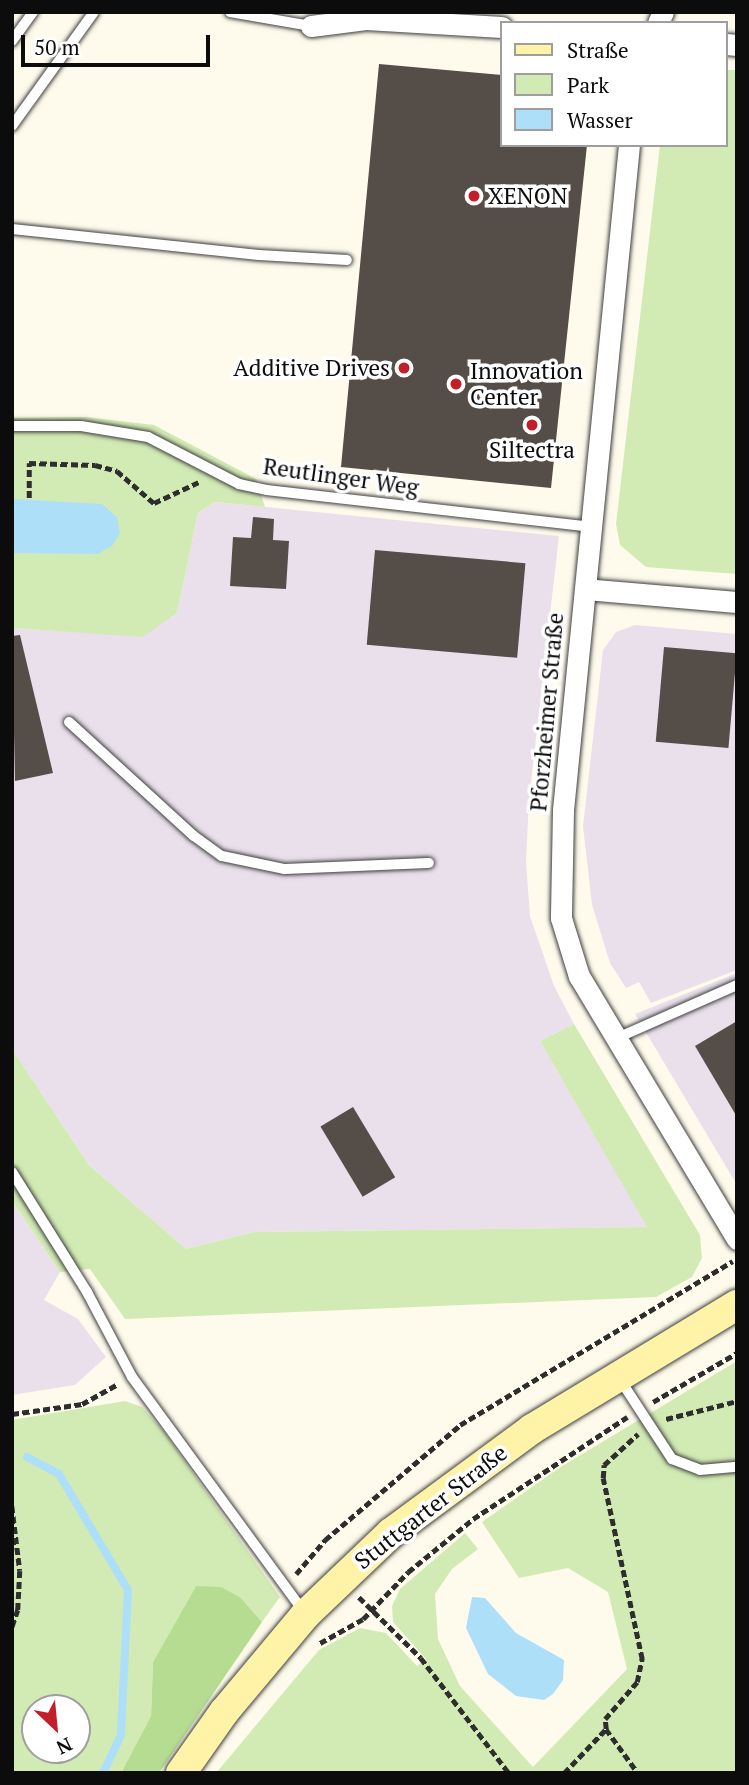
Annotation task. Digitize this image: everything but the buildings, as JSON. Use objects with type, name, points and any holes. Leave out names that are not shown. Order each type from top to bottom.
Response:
[{"type":"main road","name":"Stuttgarter Straße","points":[[181,1773],[224,1712],[306,1614],[341,1579],[452,1484],[618,1376],[737,1305]]},
{"type":"street","points":[[311,26],[366,19],[500,27]]},
{"type":"street","name":"Pforzheimer Straße","points":[[629,147],[563,810],[561,918],[579,975],[737,1238]]},
{"type":"street","points":[[584,589],[737,602]]},
{"type":"lane","points":[[12,41],[33,12]]},
{"type":"lane","points":[[12,126],[94,12]]},
{"type":"lane","points":[[230,12],[311,26]]},
{"type":"lane","points":[[12,229],[259,255],[347,260]]},
{"type":"lane","name":"Reutlinger Weg","points":[[12,426],[81,426],[135,434],[239,484],[314,499],[592,527]]},
{"type":"lane","points":[[69,722],[194,836],[222,856],[284,869],[429,863]]},
{"type":"lane","points":[[617,1038],[737,985]]},
{"type":"lane","points":[[12,1172],[88,1292],[132,1377],[306,1614]]},
{"type":"lane","points":[[618,1376],[672,1459],[699,1470],[737,1467]]},
{"type":"path","points":[[29,498],[29,463],[95,465],[117,471],[154,503],[215,473]]},
{"type":"path","points":[[286,1587],[314,1552],[460,1424],[737,1259]]},
{"type":"path","points":[[372,1610],[408,1572],[473,1519],[554,1461],[737,1353]]},
{"type":"path","points":[[12,1414],[82,1404],[132,1377]]},
{"type":"path","points":[[638,1773],[606,1729],[605,1719],[637,1682],[642,1660],[604,1465],[648,1424],[737,1401]]},
{"type":"path","points":[[12,1506],[20,1571],[18,1610],[12,1626]]},
{"type":"path","points":[[314,1552],[421,1658],[509,1773]]},
{"type":"path","points":[[564,1773],[606,1729]]},
{"type":"shaded area","points":[[215,502],[559,536],[529,800],[526,862],[530,916],[554,986],[574,1024],[540,1041],[648,1227],[254,1232],[186,1249],[89,1165],[12,1049],[12,628],[143,636],[177,613],[198,513]]},
{"type":"shaded area","points":[[635,625],[737,634],[737,970],[651,1003],[639,982],[626,988],[610,963],[592,905],[583,826],[603,650],[616,632]]},
{"type":"shaded area","points":[[737,973],[737,1185],[635,1014]]},
{"type":"shaded area","points":[[12,1201],[60,1272],[44,1300],[78,1319],[106,1357],[75,1385],[12,1395]]},
{"type":"green space","points":[[728,70],[737,70],[737,574],[646,567],[620,545],[616,524],[660,147],[728,147]]},
{"type":"green space","points":[[86,417],[154,425],[256,479],[265,507],[215,502],[198,513],[177,613],[143,637],[12,628],[12,418]]},
{"type":"green space","points":[[574,1024],[700,1235],[702,1258],[692,1277],[656,1297],[125,1319],[90,1269],[60,1272],[12,1201],[12,1049],[89,1165],[186,1249],[254,1232],[647,1227],[540,1041]]},
{"type":"green space","points":[[737,1361],[737,1773],[216,1773],[319,1650],[360,1628],[386,1633],[417,1666],[426,1659],[393,1622],[392,1606],[400,1589],[465,1533],[478,1549],[452,1569],[435,1594],[438,1639],[460,1686],[533,1767],[627,1669],[608,1592],[568,1568],[519,1578],[482,1522],[559,1468]]},
{"type":"green space","points":[[125,1401],[142,1407],[164,1432],[280,1597],[262,1622],[241,1598],[196,1586],[153,1662],[151,1716],[121,1773],[12,1773],[12,1420]]},
{"type":"green space","points":[[196,1586],[221,1587],[241,1598],[262,1622],[159,1773],[121,1773],[151,1716],[153,1662]]},
{"type":"water","points":[[12,499],[102,504],[117,517],[120,533],[112,546],[98,554],[12,553]]},
{"type":"water","points":[[472,1597],[485,1598],[516,1633],[564,1660],[563,1680],[553,1694],[544,1700],[516,1696],[488,1674],[466,1628]]},
{"type":"waterway","points":[[27,1457],[59,1474],[128,1590],[121,1735],[103,1773]]},
{"type":"place","name":"XENON","points":[[474,196]]},
{"type":"place","name":"Additive Drives","points":[[404,368]]},
{"type":"place","name":"Innovation Center","points":[[456,384]]},
{"type":"place","name":"Siltectra","points":[[532,425]]}]
